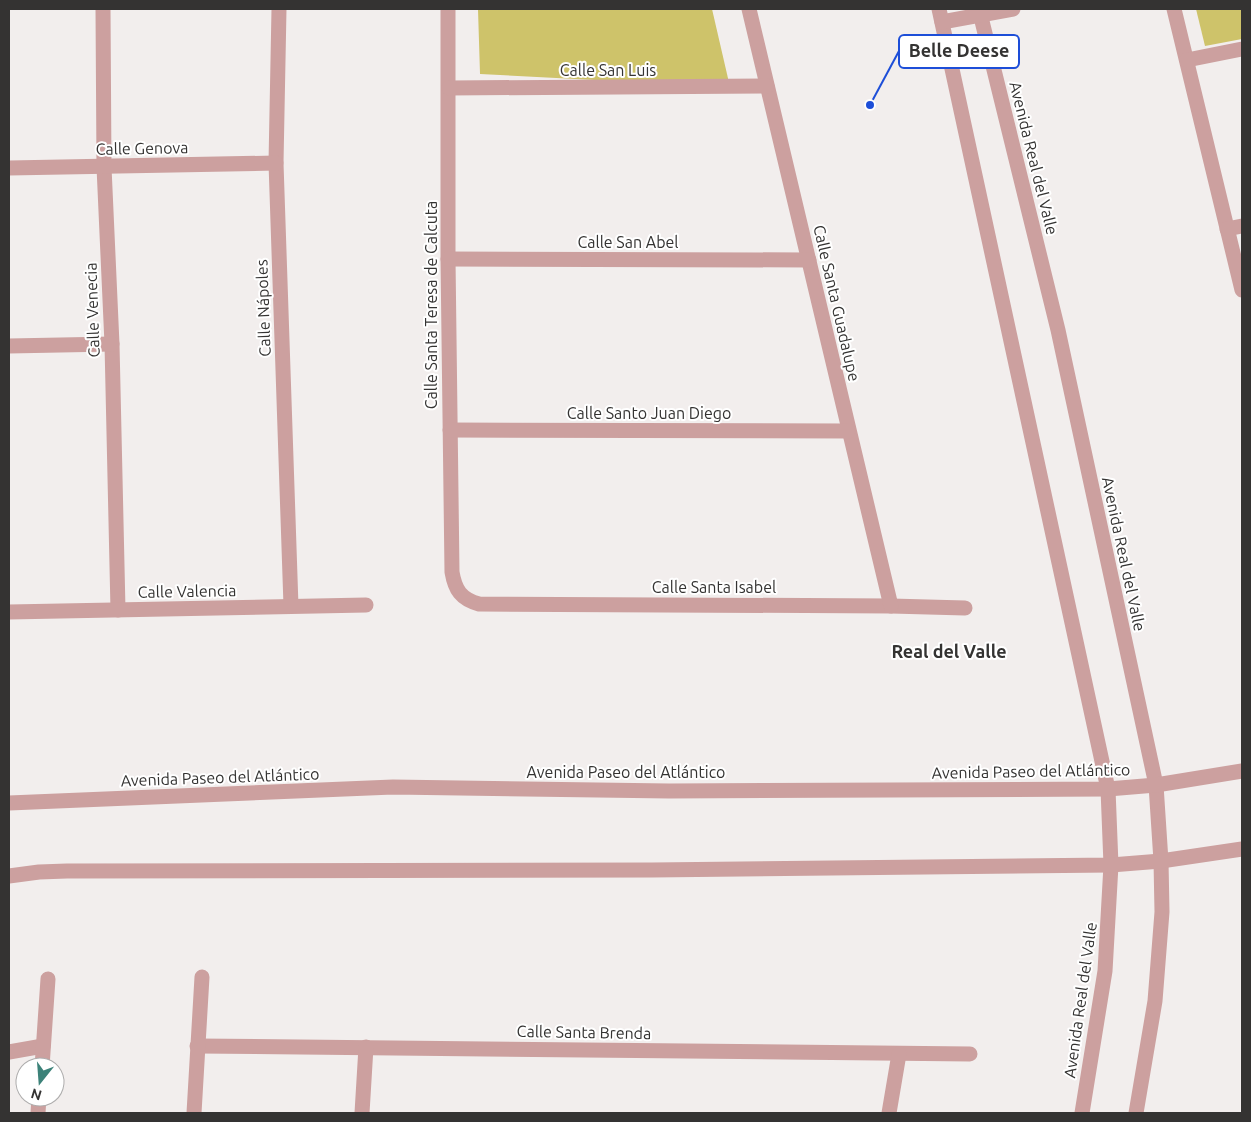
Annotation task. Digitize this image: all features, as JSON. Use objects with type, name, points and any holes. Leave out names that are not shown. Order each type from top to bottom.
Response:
[{"type":"street","name":"Calle Venecia","points":[[103,9],[104,166],[112,344],[118,610]]},
{"type":"street","name":"Calle Nápoles","points":[[278,9],[276,163],[291,606]]},
{"type":"street","name":"Calle Santa Teresa de Calcuta","points":[[448,9],[448,259],[452,572],[454,584],[458,592],[465,598]]},
{"type":"street","name":"Calle Santa Guadalupe","points":[[749,9],[891,606]]},
{"type":"street","points":[[940,16],[1013,9]]},
{"type":"street","points":[[1174,9],[1242,290]]},
{"type":"street","name":"Avenida Real del Valle","points":[[980,12],[1058,330],[1156,785],[1162,912],[1155,1001],[1136,1113]]},
{"type":"street","name":"Avenida Real del Valle","points":[[940,16],[1108,790],[1111,865],[1105,971],[1082,1113]]},
{"type":"street","points":[[1187,60],[1242,48]]},
{"type":"street","name":"Calle San Luis","points":[[448,88],[767,86]]},
{"type":"street","name":"Calle Genova","points":[[9,168],[276,163]]},
{"type":"street","points":[[1227,228],[1242,226]]},
{"type":"street","name":"Calle San Abel","points":[[448,259],[809,260]]},
{"type":"street","points":[[9,346],[112,344]]},
{"type":"street","name":"Calle Santo Juan Diego","points":[[450,430],[848,431]]},
{"type":"street","name":"Calle Santa Isabel","points":[[465,598],[480,604],[965,608]]},
{"type":"street","name":"Calle Valencia","points":[[9,612],[366,605]]},
{"type":"street","name":"Avenida Paseo del Atlántico","points":[[9,803],[393,787],[669,791],[1108,790],[1156,785],[1242,771]]},
{"type":"street","points":[[9,876],[67,871],[652,870],[1111,865],[1161,861],[1242,848]]},
{"type":"street","points":[[194,1113],[202,978]]},
{"type":"street","points":[[42,1057],[48,979]]},
{"type":"street","points":[[9,1052],[43,1046]]},
{"type":"street","name":"Calle Santa Brenda","points":[[197,1046],[970,1054]]},
{"type":"street","points":[[362,1113],[366,1047]]},
{"type":"street","points":[[889,1113],[899,1054]]},
{"type":"shaded area","points":[[478,9],[712,9],[730,87],[480,74]]},
{"type":"shaded area","points":[[1196,9],[1242,9],[1242,39],[1205,46]]},
{"type":"place","name":"Belle Deese","points":[[870,105]]},
{"type":"district","name":"Real del Valle","points":[[949,651]]}]
